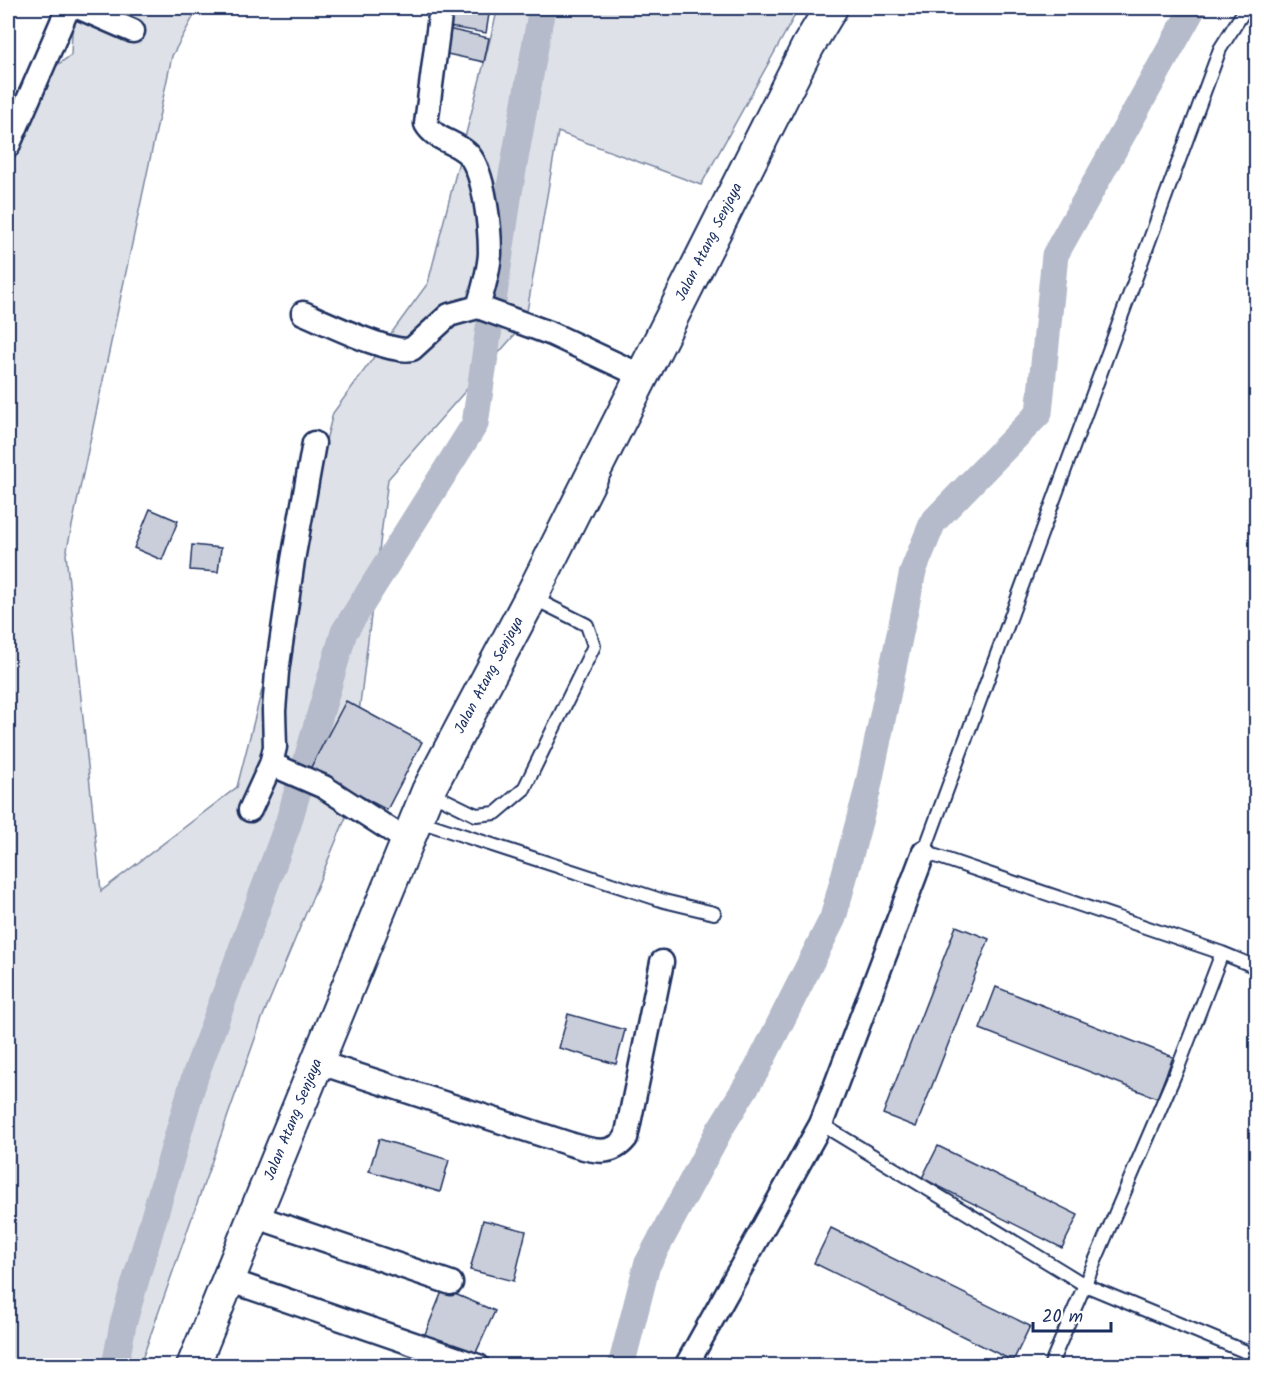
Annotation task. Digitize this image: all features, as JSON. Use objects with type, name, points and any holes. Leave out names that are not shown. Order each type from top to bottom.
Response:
[{"type":"main road","name":"Jalan Atang Senjaya","points":[[193,1365],[428,791],[531,597],[808,46],[831,8]]},
{"type":"street","points":[[8,146],[69,8]]},
{"type":"street","points":[[80,8],[133,31]]},
{"type":"street","points":[[441,8],[426,124],[431,132],[463,149],[472,158],[477,170],[487,214],[490,254],[482,309]]},
{"type":"street","points":[[303,313],[390,348],[409,351],[451,314],[482,309],[552,334],[642,376]]},
{"type":"street","points":[[250,810],[278,767],[274,711],[277,672],[293,560],[314,443]]},
{"type":"street","points":[[278,767],[411,830]]},
{"type":"street","points":[[686,1365],[821,1124],[924,852]]},
{"type":"street","points":[[317,1062],[570,1144],[592,1150],[609,1151],[619,1147],[626,1138],[662,962]]},
{"type":"street","points":[[254,1216],[451,1283]]},
{"type":"street","points":[[228,1280],[478,1365]]},
{"type":"lane","points":[[1246,8],[1220,50],[924,852],[1222,953],[1257,967]]},
{"type":"lane","points":[[428,791],[476,815],[496,813],[524,789],[594,646],[587,625],[531,597]]},
{"type":"lane","points":[[411,830],[714,913]]},
{"type":"lane","points":[[1050,1365],[1179,1065],[1222,953]]},
{"type":"lane","points":[[821,1124],[1085,1286],[1257,1356]]},
{"type":"shaded area","points":[[73,8],[198,8],[172,56],[66,554],[101,891],[237,787],[333,413],[428,283],[498,8],[799,8],[701,185],[558,132],[525,323],[388,479],[346,817],[263,1016],[140,1365],[8,1365],[8,101],[71,55]]},
{"type":"building","points":[[446,8],[490,8],[486,33],[443,26]]},
{"type":"building","points":[[443,28],[489,38],[484,62],[438,52]]},
{"type":"building","points":[[150,509],[178,521],[162,560],[134,548]]},
{"type":"building","points":[[192,545],[221,548],[218,572],[190,570]]},
{"type":"building","points":[[346,701],[422,742],[387,810],[310,769]]},
{"type":"building","points":[[956,926],[989,939],[916,1127],[883,1114]]},
{"type":"building","points":[[996,987],[1173,1057],[1157,1098],[980,1029]]},
{"type":"building","points":[[568,1014],[625,1030],[616,1064],[559,1048]]},
{"type":"building","points":[[379,1139],[449,1160],[440,1192],[369,1171]]},
{"type":"building","points":[[938,1146],[1078,1215],[1062,1248],[922,1178]]},
{"type":"building","points":[[483,1220],[526,1231],[514,1281],[470,1270]]},
{"type":"building","points":[[831,1228],[1030,1326],[1013,1361],[814,1263]]},
{"type":"building","points":[[443,1289],[495,1311],[473,1359],[423,1339]]},
{"type":"waterway","points":[[115,1366],[123,1324],[195,1076],[288,824],[344,632],[475,424],[509,192],[542,8]]},
{"type":"waterway","points":[[621,1366],[647,1265],[720,1129],[757,1069],[833,918],[867,792],[913,571],[933,522],[1039,413],[1055,255],[1193,8]]}]
